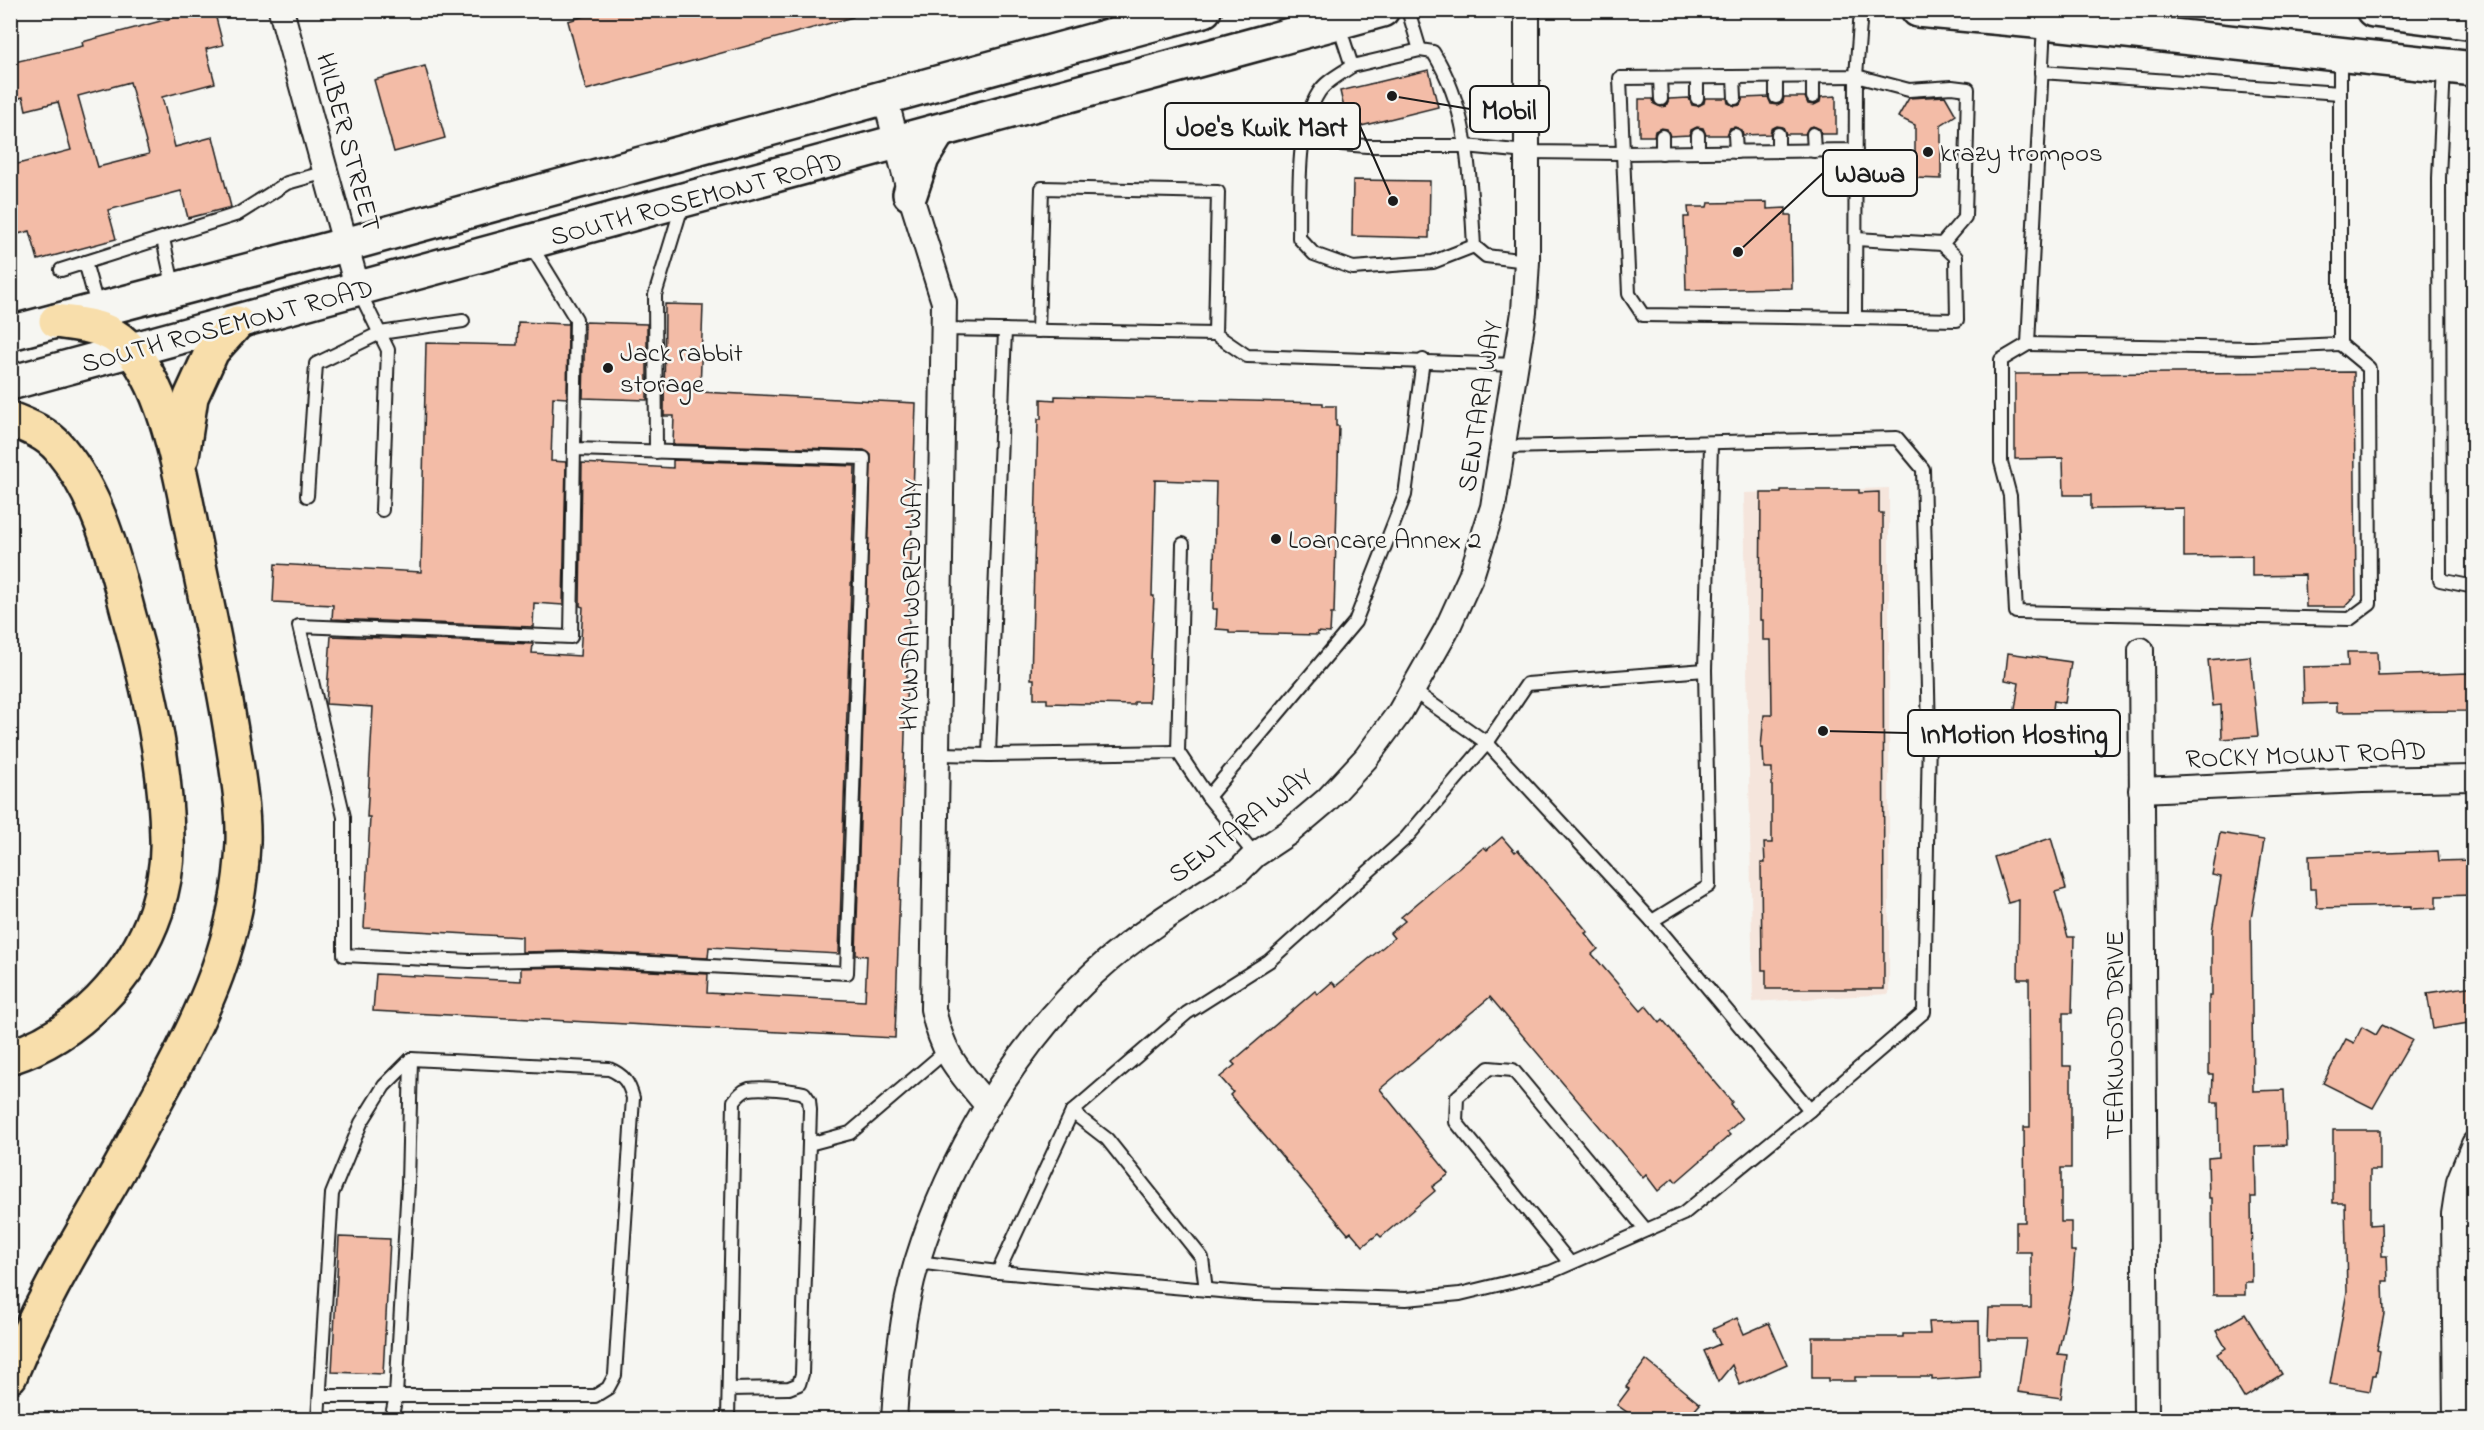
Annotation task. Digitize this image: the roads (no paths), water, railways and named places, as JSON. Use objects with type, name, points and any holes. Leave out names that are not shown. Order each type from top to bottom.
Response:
[{"type":"highway","points":[[10,1376],[48,1293],[109,1187],[192,1033],[214,985],[227,945],[238,893],[243,841],[236,767],[222,675],[180,471],[166,420],[146,371],[133,351],[115,336],[97,328],[56,321]]},
{"type":"highway","points":[[180,471],[191,397],[212,351],[237,323]]},
{"type":"highway","points":[[10,419],[33,428],[59,446],[77,472],[100,519],[117,570],[144,670],[157,735],[167,842],[163,880],[156,911],[141,946],[117,983],[91,1010],[49,1039],[10,1057]]},
{"type":"main road","name":"SOUTH ROSEMONT ROAD","points":[[10,333],[345,245],[1204,10]]},
{"type":"main road","name":"SOUTH ROSEMONT ROAD","points":[[10,383],[683,202],[1382,10]]},
{"type":"main road","points":[[1918,10],[2044,16],[2340,55],[2459,67]]},
{"type":"main road","points":[[2373,10],[2474,23]]},
{"type":"main road","points":[[910,194],[922,158],[938,132]]},
{"type":"street","name":"HILBER STREET","points":[[281,10],[358,290]]},
{"type":"street","name":"SENTARA WAY","points":[[894,1419],[902,1331],[917,1263],[943,1193],[988,1107],[1023,1055],[1055,1014],[1093,974],[1126,945],[1239,871],[1255,855],[1288,833],[1327,800],[1366,758],[1400,712],[1446,631],[1471,576],[1493,507],[1517,365],[1527,261],[1527,10]]},
{"type":"street","name":"HYUNDAI WORLD WAY","points":[[885,97],[910,194],[944,302],[933,1009],[939,1036],[950,1060],[988,1107]]},
{"type":"street","name":"TEAKWOOD DRIVE","points":[[2141,650],[2146,1419]]},
{"type":"street","name":"ROCKY MOUNT ROAD","points":[[2141,790],[2362,780],[2474,778]]},
{"type":"street","points":[[2456,1419],[2454,1214],[2459,1181],[2474,1143]]},
{"type":"lane","points":[[1408,10],[1420,50]]},
{"type":"lane","points":[[1855,318],[1857,76],[1861,10]]},
{"type":"lane","points":[[2028,344],[2044,16]]},
{"type":"lane","points":[[1338,22],[1352,66]]},
{"type":"lane","points":[[1474,246],[1433,262],[1353,268],[1314,254],[1299,238],[1302,153],[1310,110],[1320,89],[1352,66],[1420,50],[1433,52],[1445,71],[1461,116],[1466,146],[1474,246],[1486,256],[1527,261]]},
{"type":"lane","points":[[2340,55],[2340,344]]},
{"type":"lane","points":[[2459,67],[2439,178],[2440,580],[2474,587]]},
{"type":"lane","points":[[2041,72],[2340,93]]},
{"type":"lane","points":[[1856,239],[1942,244],[1956,257],[1957,320],[1643,315],[1629,294],[1620,78],[1857,76],[1909,90],[1952,87],[1968,89],[1965,217],[1942,244]]},
{"type":"lane","points":[[1734,77],[1735,98]]},
{"type":"lane","points":[[1776,77],[1776,97]]},
{"type":"lane","points":[[1813,77],[1813,97]]},
{"type":"lane","points":[[1660,78],[1661,99]]},
{"type":"lane","points":[[1697,78],[1697,98]]},
{"type":"lane","points":[[1310,110],[1341,144],[1367,146],[1466,146],[1526,152],[1623,153],[1856,150]]},
{"type":"lane","points":[[1778,134],[1778,151]]},
{"type":"lane","points":[[1814,134],[1814,151]]},
{"type":"lane","points":[[1698,135],[1698,152]]},
{"type":"lane","points":[[1736,135],[1736,152]]},
{"type":"lane","points":[[1662,136],[1662,153]]},
{"type":"lane","points":[[62,270],[238,214],[287,183],[326,172]]},
{"type":"lane","points":[[1038,331],[1042,188],[1218,192],[1215,333]]},
{"type":"lane","points":[[656,452],[655,296],[683,202]]},
{"type":"lane","points":[[163,239],[175,290]]},
{"type":"lane","points":[[530,243],[576,319],[571,637],[299,626],[344,817],[344,955],[470,961],[572,959],[847,973],[864,458],[574,449]]},
{"type":"lane","points":[[85,262],[98,310]]},
{"type":"lane","points":[[358,290],[388,350],[382,510]]},
{"type":"lane","points":[[307,496],[316,364],[380,333],[463,321]]},
{"type":"lane","points":[[944,329],[1215,333],[1247,356],[1423,360],[1517,365]]},
{"type":"lane","points":[[989,755],[1005,330]]},
{"type":"lane","points":[[2028,344],[2252,348],[2340,344],[2369,368],[2370,604],[2350,619],[2016,612],[2010,496],[2001,462],[2001,360],[2028,344]]},
{"type":"lane","points":[[1209,797],[1355,622],[1405,495],[1423,360]]},
{"type":"lane","points":[[917,1263],[1255,1294],[1406,1299],[1460,1294],[1551,1272],[1683,1214],[1810,1110],[1924,1012],[1929,735],[1923,469],[1897,438],[1503,447]]},
{"type":"lane","points":[[1652,921],[1709,886],[1705,670],[1711,444]]},
{"type":"lane","points":[[1183,544],[1178,752],[1209,797],[1255,855]]},
{"type":"lane","points":[[998,1272],[1072,1112],[1187,1013],[1269,961],[1406,838],[1487,743],[1527,684],[1705,670]]},
{"type":"lane","points":[[1412,690],[1487,743],[1652,921],[1810,1110]]},
{"type":"lane","points":[[938,754],[1178,752]]},
{"type":"lane","points":[[809,1143],[850,1133],[946,1051]]},
{"type":"lane","points":[[392,1419],[396,1396],[408,1184],[411,1059]]},
{"type":"lane","points":[[318,1419],[332,1194],[361,1124],[384,1086],[411,1059],[609,1069],[619,1073],[629,1083],[633,1098],[615,1375],[608,1388],[595,1395],[320,1396]]},
{"type":"lane","points":[[1570,1263],[1456,1122],[1457,1097],[1490,1068],[1513,1070],[1646,1230]]},
{"type":"lane","points":[[728,1419],[734,1101],[740,1093],[748,1089],[804,1093],[809,1100],[809,1143],[802,1374],[799,1384],[789,1388],[730,1389]]},
{"type":"lane","points":[[1072,1112],[1107,1139],[1202,1258],[1206,1290]]},
{"type":"place","name":"Mobil","points":[[1392,96]]},
{"type":"place","name":"krazy trompos","points":[[1928,152]]},
{"type":"place","name":"Joe's Kwik Mart","points":[[1393,201]]},
{"type":"place","name":"Wawa","points":[[1738,252]]},
{"type":"place","name":"Jack rabbit storage","points":[[608,368]]},
{"type":"place","name":"Loancare Annex 2","points":[[1276,539]]},
{"type":"place","name":"InMotion Hosting","points":[[1823,731]]}]
